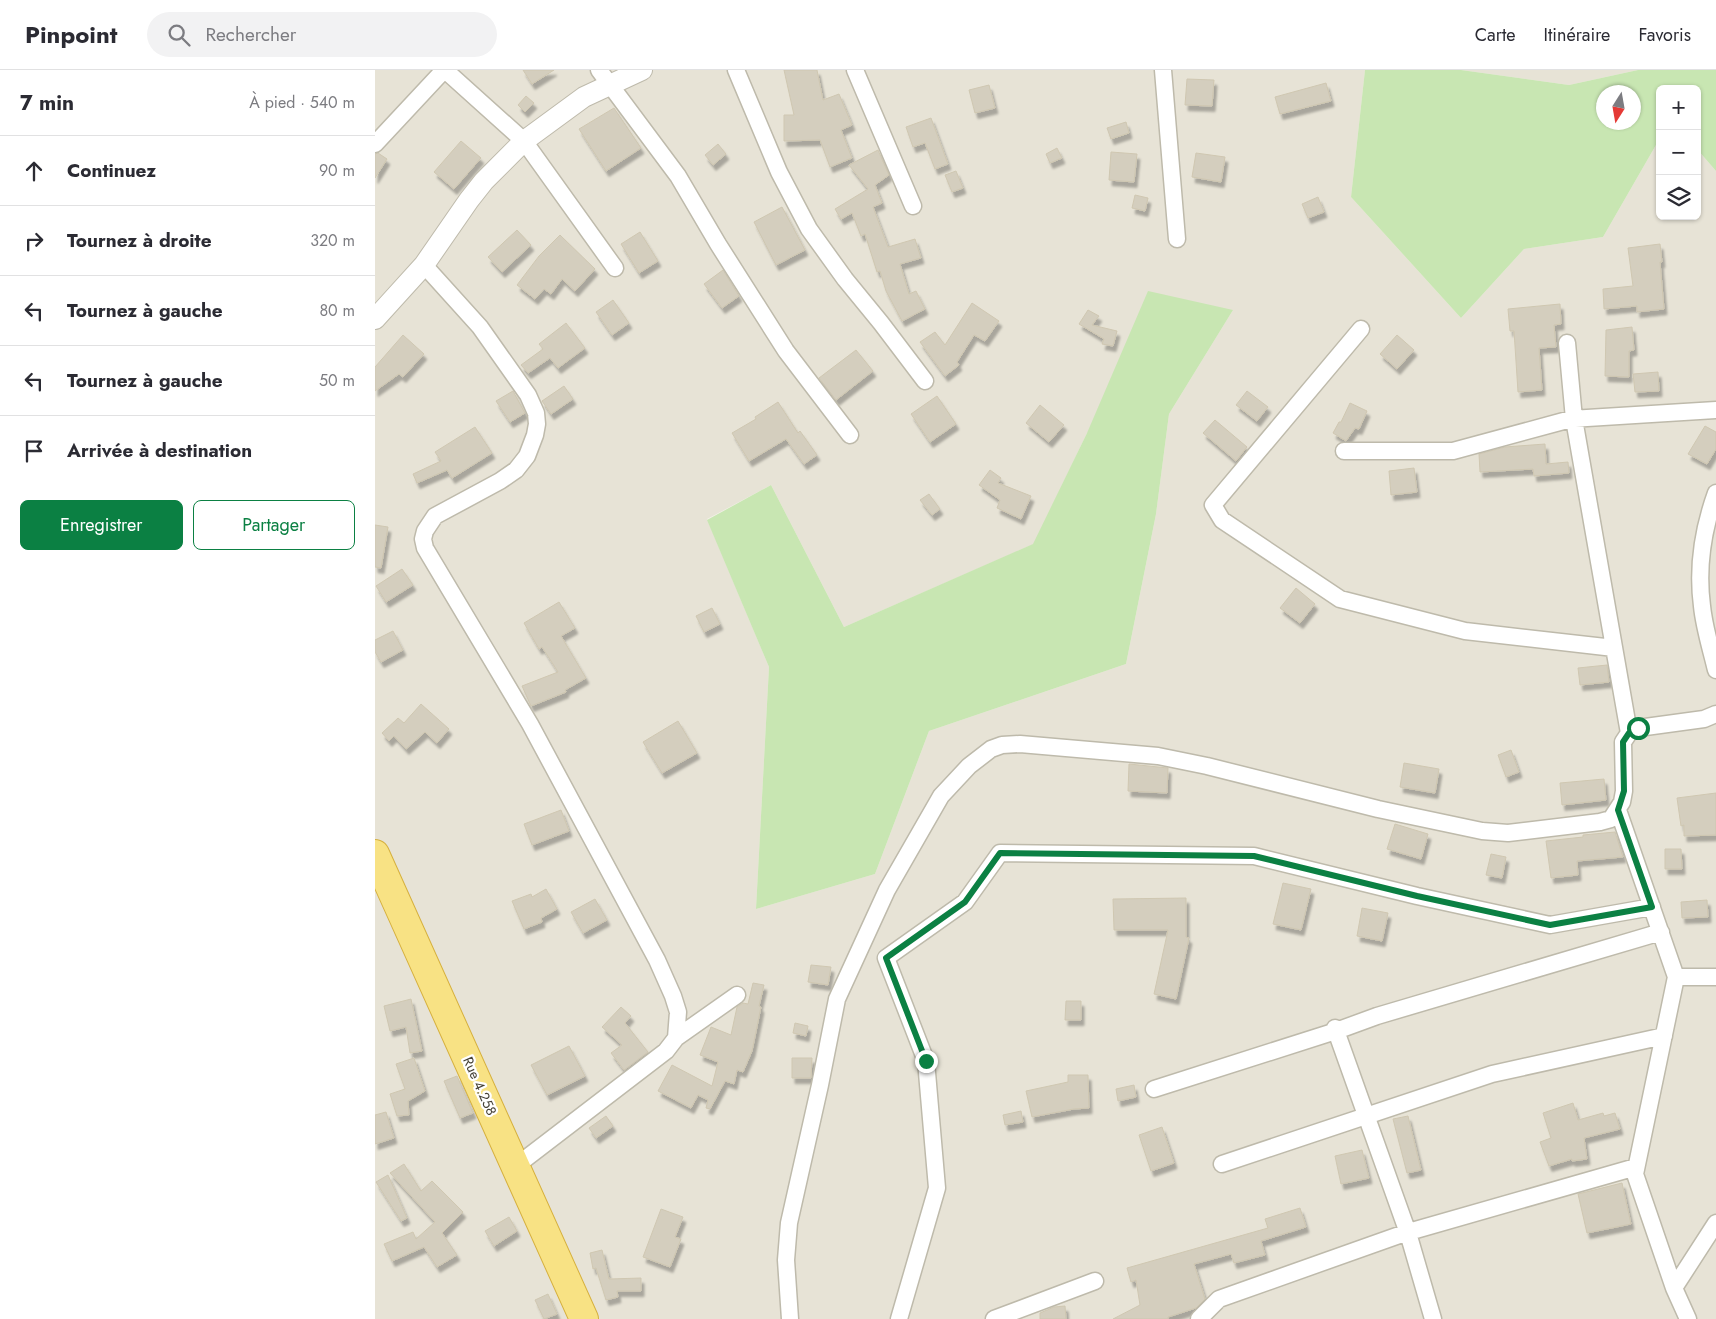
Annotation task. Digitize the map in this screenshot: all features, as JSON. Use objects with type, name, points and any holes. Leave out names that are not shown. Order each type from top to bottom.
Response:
[{"type":"highway","name":"Rue 4.258","points":[[375,854],[584,1319]]},
{"type":"street","points":[[375,144],[445,70],[524,141],[615,268]]},
{"type":"street","points":[[375,319],[424,265],[484,181],[524,141],[584,97],[605,77],[642,70]]},
{"type":"street","points":[[736,70],[779,172],[809,229],[845,279],[925,382]]},
{"type":"street","points":[[855,70],[913,206]]},
{"type":"street","points":[[1163,70],[1177,239]]},
{"type":"street","points":[[605,77],[678,176],[717,244],[785,351],[850,435]]},
{"type":"street","points":[[424,265],[485,334],[528,395],[536,413],[537,424],[527,456],[516,470],[500,481],[435,516],[429,522],[425,531],[423,540],[425,548],[530,724],[657,960],[678,1012],[676,1038]]},
{"type":"street","points":[[1361,329],[1213,505],[1222,520],[1340,599],[1465,631],[1614,648]]},
{"type":"street","points":[[1567,344],[1574,419],[1629,733]]},
{"type":"street","points":[[1344,451],[1453,451],[1574,419],[1716,410]]},
{"type":"street","points":[[1716,493],[1709,514],[1701,560],[1702,606],[1716,670]]},
{"type":"street","points":[[790,1319],[786,1260],[789,1223],[837,999],[887,890],[941,796],[969,766],[991,749],[1002,745],[1020,744],[1158,756],[1207,766],[1378,809],[1482,831],[1508,833],[1611,819],[1618,810],[1624,791],[1623,742],[1629,733],[1638,728],[1704,719],[1716,714]]},
{"type":"street","points":[[1618,810],[1676,976],[1635,1174],[1674,1288],[1688,1319]]},
{"type":"street","points":[[899,1319],[937,1188],[926,1061],[886,958],[965,902],[1000,853],[1254,856],[1417,896],[1550,925],[1652,907]]},
{"type":"street","points":[[1154,1089],[1377,1016],[1661,932]]},
{"type":"street","points":[[1676,976],[1716,977]]},
{"type":"street","points":[[516,1166],[666,1051],[676,1038],[737,995]]},
{"type":"street","points":[[1335,1030],[1408,1233],[1433,1319]]},
{"type":"street","points":[[1222,1164],[1493,1074],[1664,1036]]},
{"type":"street","points":[[1199,1319],[1219,1298],[1408,1233],[1636,1167]]},
{"type":"street","points":[[1674,1288],[1716,1223]]},
{"type":"street","points":[[994,1319],[1095,1281]]},
{"type":"shaded area","points":[[375,70],[1365,70],[1351,197],[1461,318],[1524,249],[1603,237],[1656,145],[1656,220],[1701,220],[1701,154],[1716,171],[1716,1319],[375,1319]],"holes":[[[1233,310],[1169,414],[1156,514],[1126,664],[929,731],[875,874],[756,909],[769,667],[707,519],[771,485],[844,627],[1034,544],[1087,433]]]},
{"type":"shaded area","points":[[1461,70],[1638,70],[1569,85]]},
{"type":"green space","points":[[1365,70],[1461,70],[1569,85],[1638,70],[1716,70],[1716,171],[1701,154],[1701,85],[1656,85],[1656,145],[1603,237],[1524,249],[1461,318],[1351,197]]},
{"type":"green space","points":[[1148,291],[1233,310],[1169,414],[1156,514],[1126,664],[929,731],[875,874],[756,909],[769,667],[707,520],[771,485],[844,627],[1033,544],[1087,433]]},
{"type":"building","points":[[523,70],[554,70],[532,84]]},
{"type":"building","points":[[784,70],[817,70],[823,100],[839,94],[852,125],[841,130],[852,158],[830,167],[820,140],[784,141],[784,115],[794,115]]},
{"type":"building","points":[[1187,79],[1214,80],[1212,106],[1185,105]]},
{"type":"building","points":[[1326,83],[1331,101],[1280,114],[1275,97]]},
{"type":"building","points":[[989,85],[995,108],[975,113],[969,90]]},
{"type":"building","points":[[526,96],[534,103],[525,112],[518,105]]},
{"type":"building","points":[[614,108],[641,148],[606,171],[579,129]]},
{"type":"building","points":[[931,118],[948,164],[935,169],[925,143],[913,147],[906,127]]},
{"type":"building","points":[[1126,122],[1129,133],[1111,139],[1107,128]]},
{"type":"building","points":[[461,141],[481,158],[454,189],[434,172]]},
{"type":"building","points":[[718,144],[726,154],[713,165],[705,155]]},
{"type":"building","points":[[1057,148],[1062,158],[1050,163],[1046,154]]},
{"type":"building","points":[[878,150],[889,175],[875,185],[882,203],[873,207],[888,247],[915,239],[921,258],[900,264],[909,294],[916,291],[925,309],[902,321],[886,291],[880,271],[877,272],[865,234],[861,236],[852,213],[841,219],[835,209],[868,189],[849,165]]},
{"type":"building","points":[[1111,152],[1137,154],[1134,182],[1109,180]]},
{"type":"building","points":[[378,153],[387,159],[375,178],[375,154]]},
{"type":"building","points":[[1196,153],[1225,157],[1221,182],[1192,177]]},
{"type":"building","points":[[956,171],[963,188],[952,192],[945,175]]},
{"type":"building","points":[[1135,195],[1148,198],[1145,211],[1132,208]]},
{"type":"building","points":[[1318,197],[1324,212],[1308,218],[1302,204]]},
{"type":"building","points":[[782,207],[805,250],[776,265],[754,222]]},
{"type":"building","points":[[517,230],[531,245],[502,272],[488,257]]},
{"type":"building","points":[[640,232],[658,261],[639,273],[621,244]]},
{"type":"building","points":[[560,235],[595,269],[575,291],[562,279],[551,294],[544,289],[535,299],[517,285],[539,256]]},
{"type":"building","points":[[1660,244],[1664,309],[1637,312],[1637,306],[1604,309],[1603,289],[1633,286],[1628,248]]},
{"type":"building","points":[[723,270],[739,296],[722,308],[704,284]]},
{"type":"building","points":[[613,300],[629,323],[612,335],[596,312]]},
{"type":"building","points":[[972,303],[999,321],[985,341],[974,335],[957,362],[959,365],[945,376],[920,342],[935,332],[945,345]]},
{"type":"building","points":[[1560,304],[1561,324],[1554,325],[1556,347],[1539,348],[1542,390],[1518,392],[1514,331],[1510,331],[1508,309]]},
{"type":"building","points":[[1088,310],[1099,316],[1092,325],[1117,331],[1113,346],[1102,344],[1104,339],[1079,324]]},
{"type":"building","points":[[566,323],[585,348],[558,368],[550,358],[528,373],[521,365],[543,349],[539,344]]},
{"type":"building","points":[[1632,327],[1634,350],[1629,351],[1629,377],[1605,376],[1606,330]]},
{"type":"building","points":[[403,335],[424,354],[403,377],[399,374],[375,391],[375,367]]},
{"type":"building","points":[[1397,335],[1414,350],[1397,369],[1380,354]]},
{"type":"building","points":[[856,350],[873,371],[836,400],[819,378]]},
{"type":"building","points":[[1658,372],[1659,391],[1635,392],[1633,374]]},
{"type":"building","points":[[564,386],[573,399],[551,414],[542,401]]},
{"type":"building","points":[[513,391],[525,413],[510,422],[496,401]]},
{"type":"building","points":[[1247,391],[1268,407],[1257,421],[1236,405]]},
{"type":"building","points":[[937,396],[956,424],[930,442],[911,414]]},
{"type":"building","points":[[778,402],[798,433],[800,431],[817,455],[804,464],[786,439],[749,461],[732,433],[756,419],[755,417]]},
{"type":"building","points":[[1350,403],[1367,411],[1359,429],[1355,428],[1346,441],[1333,433],[1339,422],[1341,422]]},
{"type":"building","points":[[1040,405],[1064,425],[1049,442],[1026,423]]},
{"type":"building","points":[[1215,420],[1247,447],[1236,461],[1203,433]]},
{"type":"building","points":[[1705,426],[1716,432],[1716,449],[1707,464],[1688,454]]},
{"type":"building","points":[[475,427],[492,453],[452,478],[447,470],[417,483],[413,474],[441,461],[435,452]]},
{"type":"building","points":[[1545,444],[1546,464],[1568,462],[1569,473],[1534,476],[1533,469],[1480,472],[1479,454],[1505,447]]},
{"type":"building","points":[[1414,468],[1417,492],[1391,495],[1389,471]]},
{"type":"building","points":[[990,470],[1001,478],[998,483],[1031,496],[1021,519],[997,508],[1000,500],[979,485]]},
{"type":"building","points":[[929,494],[940,509],[932,515],[920,500]]},
{"type":"building","points":[[375,525],[388,527],[381,568],[375,567]]},
{"type":"building","points":[[402,569],[413,585],[386,602],[376,586]]},
{"type":"building","points":[[1296,588],[1315,604],[1300,623],[1280,608]]},
{"type":"building","points":[[559,602],[575,628],[561,636],[586,678],[565,690],[566,692],[531,706],[522,686],[558,672],[542,647],[539,649],[524,623]]},
{"type":"building","points":[[712,608],[720,624],[704,632],[696,616]]},
{"type":"building","points":[[393,631],[403,650],[381,662],[375,652],[375,640]]},
{"type":"building","points":[[1607,665],[1609,682],[1580,685],[1578,668]]},
{"type":"building","points":[[421,704],[449,729],[437,743],[425,732],[406,749],[394,736],[389,741],[382,733],[398,718],[404,723]]},
{"type":"building","points":[[678,721],[697,753],[662,773],[643,742]]},
{"type":"building","points":[[1511,750],[1519,772],[1506,777],[1498,755]]},
{"type":"building","points":[[1404,763],[1439,769],[1435,793],[1400,787]]},
{"type":"building","points":[[1129,764],[1168,768],[1167,793],[1128,791]]},
{"type":"building","points":[[1604,779],[1606,800],[1562,805],[1560,783]]},
{"type":"building","points":[[1716,793],[1716,835],[1684,836],[1684,825],[1681,826],[1677,798]]},
{"type":"building","points":[[561,810],[569,831],[532,845],[524,824]]},
{"type":"building","points":[[1395,824],[1428,834],[1421,859],[1387,849]]},
{"type":"building","points":[[1615,832],[1623,857],[1577,861],[1578,875],[1551,878],[1546,841]]},
{"type":"building","points":[[1665,849],[1681,849],[1682,869],[1665,869]]},
{"type":"building","points":[[1491,854],[1506,857],[1502,878],[1486,875]]},
{"type":"building","points":[[1283,883],[1311,889],[1301,930],[1273,924]]},
{"type":"building","points":[[546,889],[557,909],[541,918],[542,922],[524,929],[512,901],[531,894],[532,897]]},
{"type":"building","points":[[1186,898],[1186,937],[1189,938],[1176,999],[1154,994],[1168,930],[1114,930],[1113,899]]},
{"type":"building","points":[[595,899],[607,920],[583,933],[571,912]]},
{"type":"building","points":[[1707,900],[1708,917],[1682,918],[1681,902]]},
{"type":"building","points":[[1362,908],[1388,913],[1382,941],[1357,936]]},
{"type":"building","points":[[811,965],[831,967],[828,985],[808,982]]},
{"type":"building","points":[[753,983],[764,985],[759,1006],[761,1007],[752,1051],[743,1072],[737,1070],[734,1084],[725,1081],[710,1109],[706,1108],[708,1100],[698,1095],[691,1108],[658,1091],[672,1065],[712,1086],[718,1062],[700,1055],[711,1027],[731,1035],[737,1007],[743,1003],[748,1004]]},
{"type":"building","points":[[411,999],[422,1051],[410,1053],[406,1027],[390,1031],[384,1006]]},
{"type":"building","points":[[1066,1001],[1081,1001],[1081,1020],[1065,1020]]},
{"type":"building","points":[[621,1007],[631,1016],[625,1023],[648,1052],[624,1070],[611,1053],[622,1045],[602,1027]]},
{"type":"building","points":[[795,1023],[808,1026],[806,1036],[793,1033]]},
{"type":"building","points":[[569,1046],[585,1076],[547,1095],[531,1065]]},
{"type":"building","points":[[414,1058],[425,1091],[408,1101],[409,1115],[397,1116],[390,1094],[405,1089],[396,1064]]},
{"type":"building","points":[[792,1058],[812,1058],[811,1078],[792,1078]]},
{"type":"building","points":[[1068,1075],[1088,1075],[1089,1108],[1032,1117],[1026,1091],[1068,1082]]},
{"type":"building","points":[[457,1076],[473,1113],[460,1118],[444,1081]]},
{"type":"building","points":[[1134,1085],[1136,1097],[1118,1101],[1116,1089]]},
{"type":"building","points":[[1573,1103],[1578,1120],[1603,1113],[1604,1116],[1615,1113],[1620,1129],[1584,1138],[1587,1159],[1572,1161],[1572,1159],[1549,1166],[1540,1142],[1551,1138],[1543,1113]]},
{"type":"building","points":[[1021,1111],[1023,1122],[1005,1125],[1003,1115]]},
{"type":"building","points":[[386,1112],[394,1138],[375,1144],[375,1115]]},
{"type":"building","points":[[606,1116],[613,1126],[596,1138],[589,1128]]},
{"type":"building","points":[[1408,1116],[1421,1170],[1407,1173],[1393,1119]]},
{"type":"building","points":[[1162,1127],[1174,1163],[1151,1171],[1139,1135]]},
{"type":"building","points":[[1362,1150],[1369,1178],[1341,1184],[1335,1156]]},
{"type":"building","points":[[404,1164],[421,1191],[432,1181],[463,1212],[442,1233],[457,1255],[437,1267],[424,1247],[392,1261],[384,1244],[413,1232],[416,1239],[435,1222],[390,1173]]},
{"type":"building","points":[[388,1175],[407,1218],[401,1221],[376,1182]]},
{"type":"building","points":[[1622,1183],[1631,1224],[1587,1233],[1578,1194]]},
{"type":"building","points":[[1300,1208],[1306,1227],[1261,1241],[1265,1255],[1234,1263],[1231,1254],[1194,1264],[1205,1299],[1196,1308],[1168,1317],[1168,1319],[1113,1319],[1140,1305],[1136,1280],[1131,1282],[1127,1268],[1268,1228],[1265,1219]]},
{"type":"building","points":[[661,1209],[683,1217],[675,1237],[681,1239],[670,1267],[643,1257]]},
{"type":"building","points":[[509,1217],[517,1231],[494,1246],[485,1231]]},
{"type":"building","points":[[602,1250],[609,1279],[641,1278],[641,1291],[617,1291],[618,1297],[606,1300],[596,1268],[593,1269],[590,1253]]},
{"type":"building","points":[[548,1294],[557,1314],[544,1319],[535,1300]]},
{"type":"building","points":[[1065,1306],[1066,1319],[1040,1319],[1040,1313],[1054,1307]]},
{"type":"route","points":[[926,1061],[886,958],[965,902],[1000,853],[1254,856],[1417,896],[1550,925],[1652,907],[1618,810],[1624,791],[1623,742],[1629,733],[1638,728]]}]
